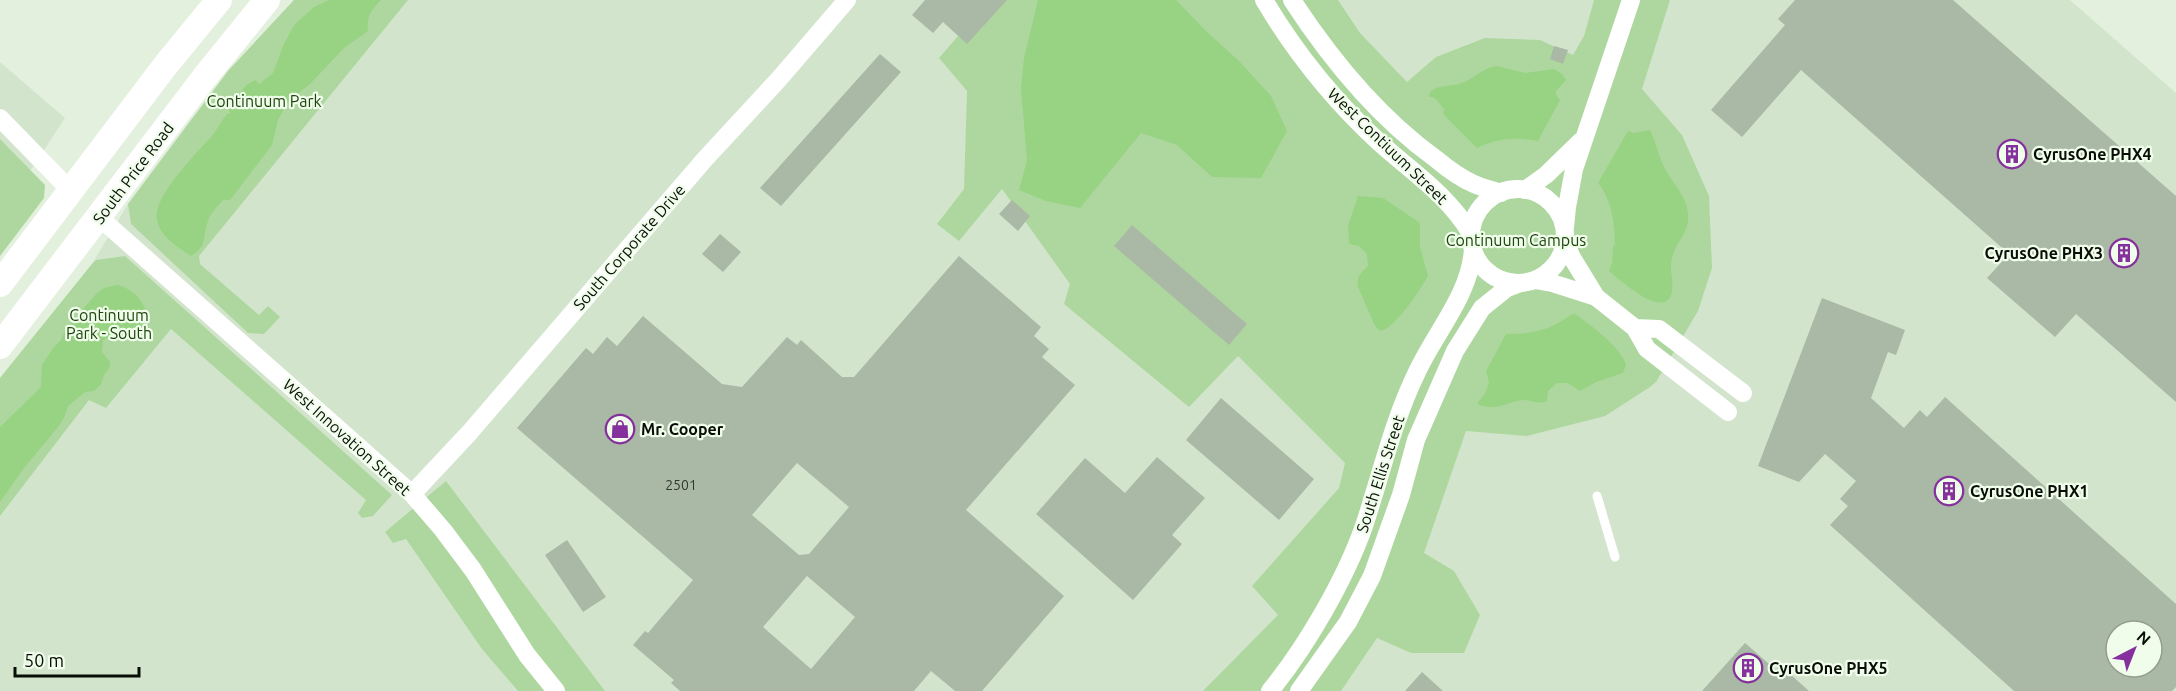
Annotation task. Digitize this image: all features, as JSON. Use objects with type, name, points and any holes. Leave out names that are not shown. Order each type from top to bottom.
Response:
[{"type":"main road","points":[[0,284],[165,66],[219,0]]},
{"type":"main road","name":"South Price Road","points":[[0,346],[100,218],[204,78],[267,0]]},
{"type":"main road","points":[[71,191],[100,218]]},
{"type":"street","name":"South Corporate Drive","points":[[412,494],[462,441],[705,159],[779,79],[847,0]]},
{"type":"street","name":"West Contiuum Street","points":[[1264,0],[1280,27],[1324,86],[1378,141],[1455,210],[1472,241]]},
{"type":"street","name":"West Contiuum Street","points":[[1292,0],[1325,47],[1361,90],[1415,144],[1462,178],[1501,193]]},
{"type":"street","points":[[1527,282],[1546,274],[1556,264],[1562,253],[1574,169],[1599,101],[1631,0]]},
{"type":"street","points":[[0,118],[71,191]]},
{"type":"street","points":[[1525,190],[1546,175],[1584,137]]},
{"type":"street","points":[[1596,297],[1552,283],[1504,281],[1490,274],[1479,263],[1472,241],[1474,221],[1480,209],[1489,199],[1513,190],[1525,190],[1540,195],[1552,204],[1561,217],[1571,256],[1596,297],[1635,328],[1647,349],[1728,412]]},
{"type":"street","name":"West Innovation Street","points":[[100,218],[412,494],[473,570],[527,656],[556,691]]},
{"type":"street","name":"South Ellis Street","points":[[1270,691],[1331,601],[1363,528],[1395,424],[1417,371],[1460,297],[1472,266],[1472,241]]},
{"type":"street","name":"South Ellis Street","points":[[1299,691],[1348,622],[1372,576],[1401,495],[1416,440],[1455,351],[1482,308],[1507,288],[1527,282]]},
{"type":"street","points":[[1635,328],[1659,329],[1743,393]]},
{"type":"lane","points":[[1598,496],[1615,557]]},
{"type":"shaded area","points":[[294,0],[2070,0],[2176,93],[2176,691],[0,691],[0,378],[92,264],[128,204],[228,71]]},
{"type":"shaded area","points":[[329,0],[381,0],[370,14],[368,31],[344,48],[311,83],[287,103],[278,120],[272,145],[230,200],[223,200],[213,211],[208,220],[204,242],[200,249],[191,256],[170,241],[162,232],[157,220],[161,200],[176,176],[211,137],[227,114],[231,113],[228,110],[246,85],[255,80],[259,84],[273,73],[294,25],[314,7]]},
{"type":"shaded area","points":[[1038,0],[1176,0],[1239,61],[1271,96],[1287,131],[1261,178],[1212,177],[1177,145],[1141,133],[1080,208],[1046,201],[1019,190],[1027,160],[1021,88],[1024,58]]},
{"type":"shaded area","points":[[0,62],[65,118],[0,217]]},
{"type":"shaded area","points":[[1497,66],[1525,73],[1554,69],[1566,80],[1556,91],[1560,100],[1538,141],[1507,139],[1477,148],[1443,114],[1444,109],[1438,101],[1429,97],[1430,92],[1434,89],[1462,83]]},
{"type":"shaded area","points":[[1650,130],[1667,173],[1685,202],[1688,216],[1688,223],[1672,260],[1672,292],[1668,300],[1661,302],[1642,296],[1609,271],[1613,246],[1615,246],[1613,221],[1607,197],[1598,183],[1628,131],[1634,133]]},
{"type":"shaded area","points":[[1358,196],[1383,198],[1420,223],[1420,247],[1428,276],[1400,316],[1393,324],[1380,331],[1375,326],[1358,287],[1358,278],[1368,266],[1367,254],[1359,246],[1349,244],[1348,226]]},
{"type":"shaded area","points":[[117,285],[132,292],[140,300],[146,310],[146,330],[132,341],[122,339],[115,334],[103,340],[102,352],[110,362],[110,367],[101,384],[94,391],[85,392],[68,406],[58,427],[24,468],[0,502],[0,427],[41,387],[42,365],[61,340],[67,327],[97,293],[104,288]]},
{"type":"shaded area","points":[[1574,313],[1618,351],[1626,365],[1623,373],[1596,382],[1580,391],[1568,383],[1557,383],[1548,391],[1547,401],[1543,402],[1523,400],[1497,407],[1479,405],[1478,402],[1485,394],[1489,382],[1486,371],[1506,334],[1542,330]]},
{"type":"green space","name":"Continuum Park","points":[[294,0],[408,0],[199,256],[200,264],[259,315],[268,306],[280,317],[264,334],[248,333],[131,224],[128,204],[228,71]]},
{"type":"green space","name":"Continuum Campus","points":[[989,0],[1338,0],[1360,33],[1407,82],[1436,57],[1485,38],[1540,40],[1573,55],[1584,36],[1594,0],[1670,0],[1642,89],[1682,135],[1709,196],[1712,268],[1698,311],[1656,382],[1650,387],[1605,416],[1527,436],[1466,431],[1424,553],[1454,571],[1480,615],[1464,653],[1411,653],[1377,638],[1341,691],[1203,691],[1278,615],[1252,586],[1339,488],[1345,463],[1238,356],[1189,407],[1064,304],[1070,284],[1002,189],[959,241],[937,224],[964,189],[967,91],[939,58]]},
{"type":"green space","points":[[0,139],[45,185],[44,198],[0,256]]},
{"type":"green space","name":"Continuum Park - South","points":[[125,256],[392,495],[373,516],[362,518],[358,513],[366,500],[171,329],[106,408],[89,400],[0,516],[0,378],[96,260]]},
{"type":"green space","points":[[446,481],[605,691],[518,691],[482,649],[406,539],[393,543],[385,532]]},
{"type":"building","points":[[925,0],[1007,0],[967,44],[943,22],[933,33],[912,15]]},
{"type":"building","name":"CyrusOne PHX4","points":[[1795,0],[1953,0],[2176,196],[2176,402],[2076,314],[2055,337],[1987,278],[2009,254],[1801,70],[1742,137],[1711,110],[1785,25],[1778,19]]},
{"type":"building","points":[[1554,46],[1568,50],[1563,64],[1550,59]]},
{"type":"building","points":[[880,54],[901,72],[781,206],[760,188]]},
{"type":"building","points":[[1012,200],[1030,216],[1018,231],[999,214]]},
{"type":"building","points":[[1132,225],[1247,324],[1229,345],[1114,246]]},
{"type":"building","points":[[720,234],[741,252],[723,272],[702,254]]},
{"type":"building","points":[[959,256],[1041,327],[1034,336],[1049,349],[1042,357],[1075,385],[966,510],[1064,596],[982,691],[955,691],[931,671],[914,691],[680,691],[671,683],[674,680],[633,645],[645,631],[648,633],[693,580],[517,428],[586,348],[593,354],[607,337],[617,346],[643,316],[722,384],[742,387],[787,337],[797,345],[801,340],[842,377],[854,377]],"holes":[[[797,463],[849,507],[809,554],[799,555],[752,515]],[[807,576],[855,617],[811,669],[763,627]]]},
{"type":"building","name":"CyrusOne PHX1","points":[[1822,298],[1905,330],[1896,355],[1888,352],[1871,398],[1904,428],[1920,410],[1927,417],[1945,397],[2176,604],[2176,687],[2172,691],[2014,691],[1830,525],[1848,506],[1840,499],[1856,481],[1825,454],[1799,482],[1758,466]]},
{"type":"building","points":[[1221,398],[1314,479],[1279,520],[1186,440]]},
{"type":"building","points":[[1157,457],[1205,498],[1172,535],[1182,544],[1133,600],[1036,514],[1085,458],[1125,493]]},
{"type":"building","points":[[567,540],[606,597],[583,612],[545,555]]},
{"type":"building","name":"CyrusOne PHX5","points":[[1745,643],[1776,670],[1780,665],[1809,691],[1702,691]]},
{"type":"building","points":[[1422,672],[1443,691],[1405,691]]},
{"type":"place","name":"CyrusOne PHX4","points":[[2012,154]]},
{"type":"place","name":"CyrusOne PHX3","points":[[2124,253]]},
{"type":"place","name":"Mr. Cooper","points":[[620,429]]},
{"type":"place","name":"CyrusOne PHX1","points":[[1949,491]]},
{"type":"place","name":"CyrusOne PHX5","points":[[1748,668]]}]
